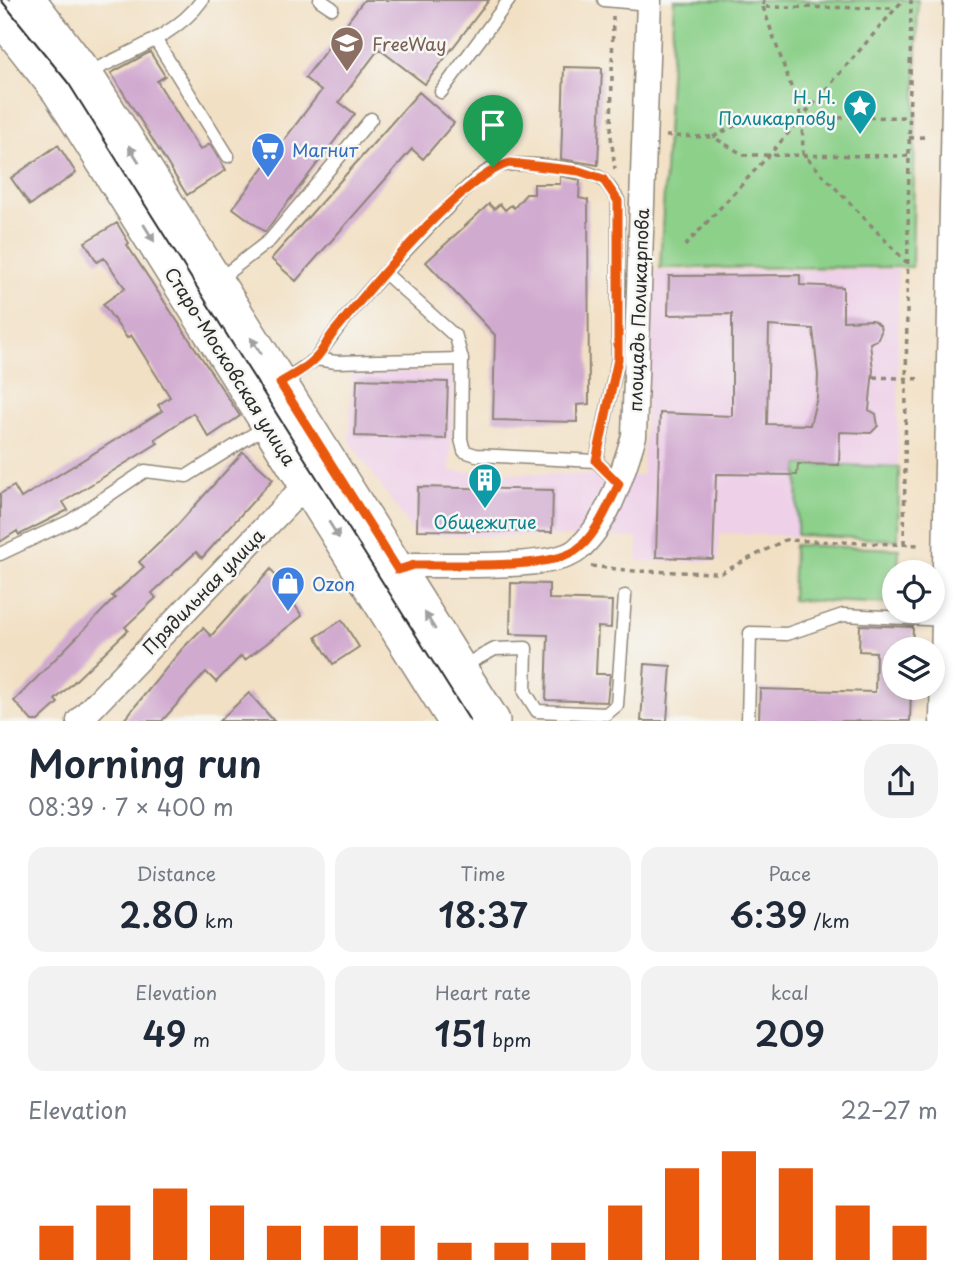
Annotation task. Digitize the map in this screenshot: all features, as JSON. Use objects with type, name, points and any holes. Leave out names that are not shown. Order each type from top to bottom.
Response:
[{"type":"main road","points":[[28,0],[72,82],[215,282],[280,383],[317,473],[398,570],[492,721]]},
{"type":"main road","points":[[949,721],[963,0]]},
{"type":"main road","name":"Старо-Московская улица","points":[[0,15],[72,82],[268,425],[317,473],[451,719]]},
{"type":"street","name":"площадь Поликарпова","points":[[555,561],[577,551],[593,531],[619,484],[634,436],[649,2]]},
{"type":"street","name":"Прядильная улица","points":[[79,721],[317,473]]},
{"type":"street","points":[[398,570],[414,565],[555,561]]},
{"type":"lane","points":[[72,82],[155,39],[195,10],[202,0]]},
{"type":"lane","points":[[320,0],[332,8]]},
{"type":"lane","points":[[441,92],[509,0]]},
{"type":"lane","points":[[608,1],[649,2]]},
{"type":"lane","points":[[155,39],[229,156]]},
{"type":"lane","points":[[215,282],[270,240],[371,119]]},
{"type":"lane","points":[[280,383],[316,359],[331,336],[384,273],[472,183],[493,167],[510,163],[579,171],[603,179],[618,201],[618,359],[596,461]]},
{"type":"lane","points":[[384,273],[456,337],[463,359],[461,439],[464,451],[476,455],[596,461],[619,484]]},
{"type":"lane","points":[[316,359],[336,362],[463,359]]},
{"type":"lane","points":[[0,554],[70,521],[145,471],[187,476],[268,425]]},
{"type":"lane","points":[[459,668],[495,649],[526,648],[525,692],[537,711],[606,714],[617,705],[625,596]]},
{"type":"lane","points":[[748,721],[750,633],[787,634],[843,615],[951,620]]},
{"type":"path","points":[[764,0],[763,7],[802,118],[803,154],[907,263]]},
{"type":"path","points":[[685,246],[771,153],[903,0]]},
{"type":"path","points":[[904,544],[911,0]]},
{"type":"path","points":[[608,1],[611,136],[618,201]]},
{"type":"path","points":[[763,7],[897,8]]},
{"type":"path","points":[[667,136],[713,137],[748,119],[909,117]]},
{"type":"path","points":[[713,137],[744,155],[771,153],[908,156]]},
{"type":"path","points":[[909,138],[924,137]]},
{"type":"path","points":[[873,377],[922,379]]},
{"type":"path","points":[[555,561],[634,572],[721,573],[785,540],[921,545]]},
{"type":"shaded area","points":[[898,269],[898,540],[720,533],[718,562],[637,561],[638,538],[415,535],[349,440],[352,370],[455,373],[450,471],[642,476],[654,271]]},
{"type":"green space","points":[[674,0],[918,0],[912,267],[660,268]]},
{"type":"green space","points":[[798,464],[899,467],[898,540],[797,535]]},
{"type":"green space","points":[[794,545],[899,549],[899,560],[882,560],[882,604],[792,600]]},
{"type":"building","points":[[364,0],[489,0],[425,84],[379,49],[339,102],[355,114],[265,232],[233,208],[321,91],[305,78]]},
{"type":"building","points":[[150,52],[165,76],[157,81],[200,150],[210,144],[226,170],[187,195],[111,73]]},
{"type":"building","points":[[564,67],[602,68],[598,165],[561,159]]},
{"type":"building","points":[[419,92],[454,123],[423,159],[412,149],[296,281],[271,259]]},
{"type":"building","points":[[58,145],[76,173],[30,205],[11,178]]},
{"type":"building","points":[[560,176],[580,180],[579,198],[588,200],[589,404],[577,405],[577,422],[493,420],[495,335],[426,262],[489,204],[494,209],[500,204],[505,210],[511,205],[514,208],[526,194],[534,194],[534,184],[560,184]]},
{"type":"building","points":[[117,223],[129,243],[127,245],[240,416],[209,437],[193,413],[155,439],[158,443],[63,502],[68,510],[19,535],[17,531],[0,542],[0,494],[14,486],[21,498],[162,411],[158,405],[170,397],[131,335],[127,338],[103,304],[125,288],[104,258],[97,262],[85,242]]},
{"type":"building","points":[[800,275],[800,285],[843,287],[843,321],[872,320],[880,325],[881,332],[877,340],[870,343],[873,370],[869,410],[876,414],[878,426],[871,433],[840,432],[839,465],[798,464],[797,475],[716,474],[713,559],[656,557],[660,413],[732,416],[732,314],[668,315],[669,276]],"holes":[[[769,326],[813,329],[818,375],[817,397],[810,425],[767,424]]]},
{"type":"building","points":[[357,379],[448,382],[446,439],[355,436]]},
{"type":"building","points":[[243,452],[273,479],[202,558],[196,552],[152,593],[156,598],[125,627],[128,630],[55,700],[58,703],[38,721],[32,721],[14,701],[115,598],[112,596],[144,567],[139,562],[173,530]]},
{"type":"building","name":"Общежитие","points":[[418,487],[553,490],[552,532],[417,530]]},
{"type":"building","points":[[271,569],[302,616],[245,660],[241,656],[216,682],[206,672],[162,721],[123,721],[182,649],[203,628],[211,636]]},
{"type":"building","points":[[511,583],[549,584],[549,599],[612,601],[611,628],[598,627],[596,674],[610,674],[607,702],[546,700],[548,635],[510,634]]},
{"type":"building","points":[[342,620],[359,647],[333,664],[316,637]]},
{"type":"building","points":[[860,625],[913,627],[913,637],[882,637],[882,700],[911,700],[910,721],[759,721],[760,689],[875,692],[876,652],[859,651]]},
{"type":"building","points":[[645,664],[671,666],[667,721],[641,721]]},
{"type":"building","points":[[249,693],[274,721],[219,721]]},
{"type":"tram line","points":[[1,0],[69,84],[470,721]]},
{"type":"place","name":"FreeWay","points":[[347,73]]},
{"type":"place","name":"Н. Н. Поликарпову","points":[[860,136]]},
{"type":"place","name":"Магнит","points":[[268,179]]},
{"type":"place","name":"Общежитие","points":[[485,510]]},
{"type":"place","name":"Ozon","points":[[288,613]]},
{"type":"route","points":[[510,163],[579,171],[603,179],[618,201],[618,359],[596,461],[619,484],[593,531],[577,551],[555,561],[414,565],[398,570],[280,383],[316,359],[331,336],[398,258],[472,183],[493,167],[510,163]]}]
